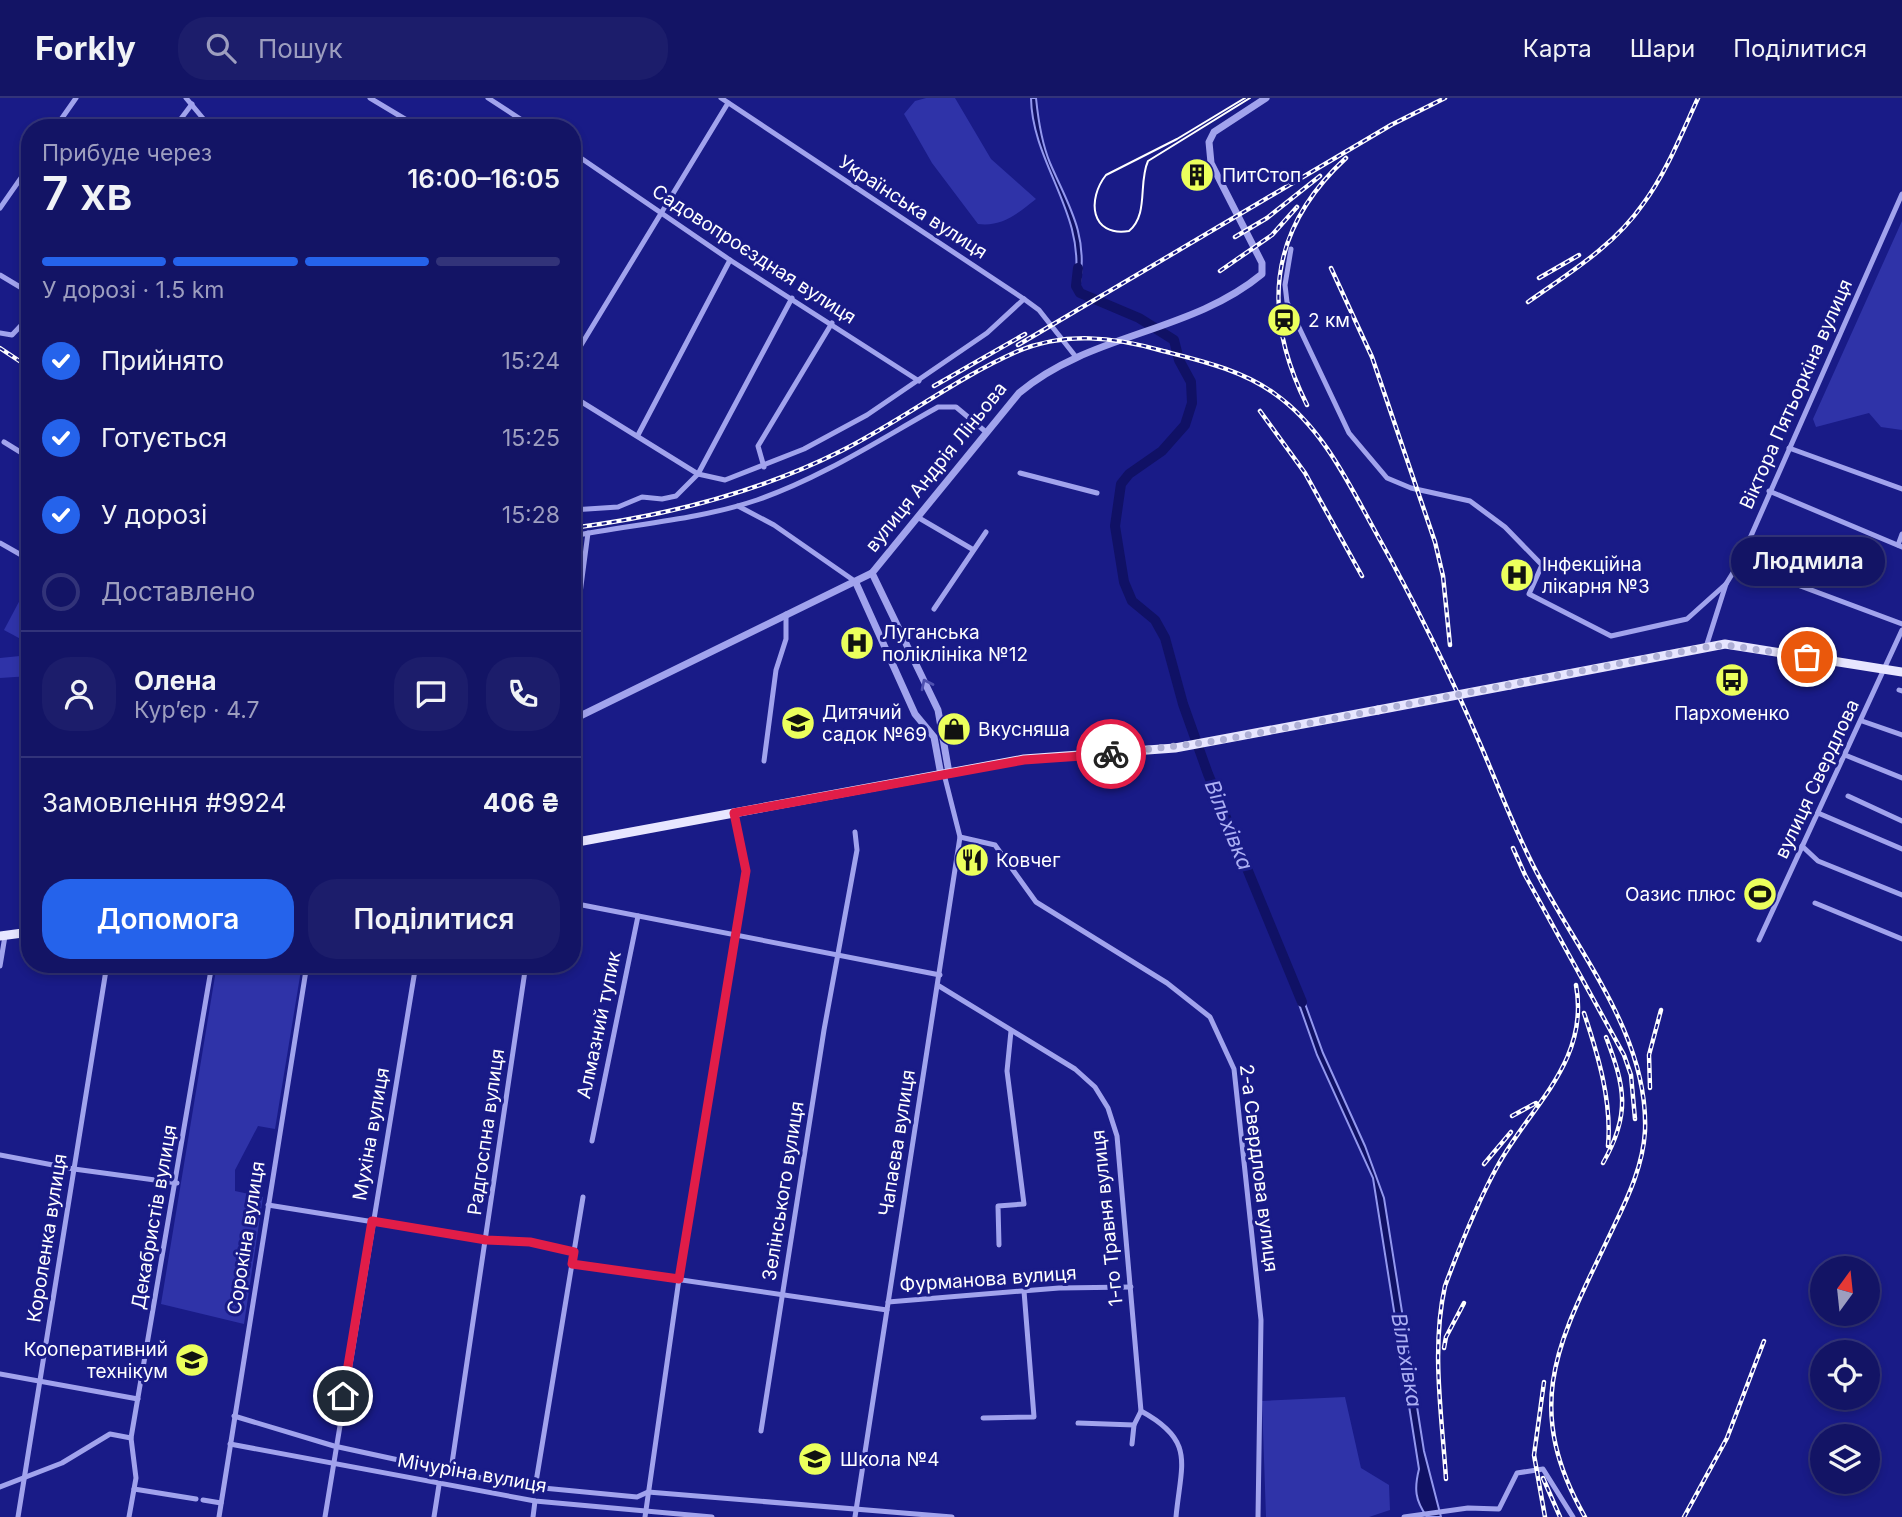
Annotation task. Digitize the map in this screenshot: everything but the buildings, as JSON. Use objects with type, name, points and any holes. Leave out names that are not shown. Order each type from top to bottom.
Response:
[{"type":"main road","points":[[581,841],[1024,760],[1175,748],[1216,741],[1706,647],[1726,645],[1902,672]]},
{"type":"main road","points":[[3,936],[21,933]]},
{"type":"street","points":[[61,119],[76,98]]},
{"type":"street","points":[[186,98],[204,119]]},
{"type":"street","points":[[488,98],[520,119]]},
{"type":"street","name":"Українська вулиця","points":[[721,98],[1024,299],[1039,310],[1076,356]]},
{"type":"street","name":"вулиця Андрія Ліньова","points":[[581,716],[872,573],[1028,384],[1076,356],[1217,303],[1262,274],[1262,263],[1210,163],[1209,152],[1214,132],[1266,98]]},
{"type":"street","points":[[374,99],[406,119]]},
{"type":"street","points":[[581,345],[728,103]]},
{"type":"street","points":[[181,119],[192,104]]},
{"type":"street","name":"Садовопроєздная вулиця","points":[[581,158],[730,260],[919,381]]},
{"type":"street","points":[[0,208],[21,178]]},
{"type":"street","name":"Віктора Пятьоркіна вулиця","points":[[1706,647],[1726,584],[1739,563],[1902,194]]},
{"type":"street","points":[[1292,248],[1284,285],[1287,302],[1349,433],[1387,478],[1411,488],[1470,501],[1505,527],[1542,565],[1529,594],[1611,636],[1686,619],[1726,584]]},
{"type":"street","points":[[638,435],[730,260]]},
{"type":"street","points":[[0,275],[21,288]]},
{"type":"street","points":[[581,509],[618,507],[642,497],[662,499],[676,496],[698,474],[792,298]]},
{"type":"street","points":[[581,401],[698,474],[725,480],[764,467],[856,420],[919,381],[987,332],[1024,299]]},
{"type":"street","points":[[764,467],[758,446],[832,323]]},
{"type":"street","points":[[0,333],[12,335],[21,326]]},
{"type":"street","points":[[581,534],[648,524],[736,505],[801,482],[938,407],[956,407],[986,432]]},
{"type":"street","points":[[4,442],[21,452]]},
{"type":"street","points":[[1789,448],[1902,489]]},
{"type":"street","points":[[1020,473],[1097,493]]},
{"type":"street","points":[[1769,492],[1900,546],[1902,534]]},
{"type":"street","points":[[736,505],[774,525],[856,583]]},
{"type":"street","points":[[919,518],[972,549]]},
{"type":"street","points":[[933,609],[986,532]]},
{"type":"street","points":[[581,586],[588,533]]},
{"type":"street","points":[[0,543],[21,555]]},
{"type":"street","points":[[1739,563],[1902,624]]},
{"type":"street","name":"Чапаєва вулиця","points":[[872,573],[938,710],[945,774]]},
{"type":"street","name":"Чапаєва вулиця","points":[[855,1514],[960,837],[934,737],[915,714],[856,583]]},
{"type":"street","points":[[764,761],[776,670],[786,639],[786,614]]},
{"type":"street","name":"вулиця Свердлова","points":[[1759,940],[1902,630]]},
{"type":"street","points":[[1862,721],[1902,735]]},
{"type":"street","points":[[1845,755],[1902,778]]},
{"type":"street","points":[[1848,796],[1902,821]]},
{"type":"street","points":[[645,1514],[679,1279],[746,871],[734,813]]},
{"type":"street","points":[[1818,813],[1902,849]]},
{"type":"street","name":"Зелінського вулиця","points":[[761,1432],[784,1293],[782,1288],[858,850],[855,832]]},
{"type":"street","name":"2-а Свердлова вулиця","points":[[960,837],[995,845],[1036,902],[1167,983],[1210,1017],[1234,1069],[1261,1320],[1258,1517]]},
{"type":"street","points":[[1802,846],[1818,860],[1902,895]]},
{"type":"street","points":[[1815,903],[1902,939]]},
{"type":"street","points":[[581,905],[940,975]]},
{"type":"street","name":"Алмазний тупик","points":[[592,1141],[638,916]]},
{"type":"street","points":[[0,966],[3,936]]},
{"type":"street","name":"Короленка вулиця","points":[[18,1517],[106,973]]},
{"type":"street","name":"Декабристів вулиця","points":[[129,1517],[136,1478],[131,1438],[177,1183],[211,973]]},
{"type":"street","name":"Сорокіна вулиця","points":[[219,1517],[305,973]]},
{"type":"street","name":"Мухіна вулиця","points":[[325,1517],[334,1446],[414,973]]},
{"type":"street","name":"Радгоспна вулиця","points":[[451,1470],[525,973]]},
{"type":"street","name":"1-го Травня вулиця","points":[[939,986],[1075,1069],[1095,1087],[1108,1108],[1118,1136],[1141,1411]]},
{"type":"street","points":[[999,1245],[998,1206],[1024,1204],[1007,1071],[1012,1031]]},
{"type":"street","points":[[0,1155],[75,1169],[177,1183]]},
{"type":"street","points":[[535,1488],[583,1196]]},
{"type":"street","points":[[268,1205],[486,1240],[530,1242],[574,1252]]},
{"type":"street","name":"Фурманова вулиця","points":[[572,1264],[887,1310]]},
{"type":"street","name":"Фурманова вулиця","points":[[888,1302],[1024,1291],[1132,1287]]},
{"type":"street","points":[[984,1418],[1034,1417],[1024,1291]]},
{"type":"street","points":[[0,1374],[138,1399]]},
{"type":"street","points":[[1132,1444],[1134,1425],[1141,1411],[1171,1431],[1182,1451],[1176,1517]]},
{"type":"street","name":"Мічуріна вулиця","points":[[234,1416],[334,1446],[514,1485]]},
{"type":"street","points":[[1078,1423],[1134,1425]]},
{"type":"street","points":[[0,1487],[24,1479],[84,1451],[100,1438],[110,1434],[131,1438]]},
{"type":"street","name":"Мічуріна вулиця","points":[[230,1444],[535,1501],[645,1514],[712,1517]]},
{"type":"street","points":[[1497,1517],[1517,1473],[1543,1468],[1573,1517]]},
{"type":"street","points":[[434,1517],[439,1485]]},
{"type":"street","name":"Мічуріна вулиця","points":[[522,1486],[637,1497],[648,1492],[855,1514],[952,1517]]},
{"type":"street","points":[[134,1489],[221,1503]]},
{"type":"street","points":[[533,1517],[535,1501]]},
{"type":"street","points":[[1404,1517],[1468,1508],[1499,1508]]},
{"type":"shaded area","points":[[926,98],[955,98],[991,159],[1036,199],[1002,221],[978,224],[932,163],[904,114],[915,101]]},
{"type":"shaded area","points":[[1902,221],[1902,430],[1881,427],[1869,413],[1816,427],[1813,419]]},
{"type":"shaded area","points":[[21,598],[21,639],[4,630]]},
{"type":"shaded area","points":[[21,656],[21,677],[0,678],[0,658]]},
{"type":"shaded area","points":[[216,973],[301,973],[275,1129],[258,1126],[235,1170],[235,1191],[263,1197],[244,1324],[161,1304]]},
{"type":"shaded area","points":[[1345,1397],[1361,1468],[1389,1485],[1390,1510],[1369,1517],[1266,1517],[1262,1401]]},
{"type":"water","points":[[1031,98],[1036,98],[1047,156],[1070,206],[1079,234],[1082,265],[1080,283],[1075,281],[1073,233],[1040,145]]},
{"type":"water","points":[[1299,987],[1323,1053],[1365,1146],[1384,1198],[1424,1451],[1441,1517],[1427,1517],[1417,1494],[1419,1469],[1373,1178],[1317,1055],[1294,990]]},
{"type":"waterway","name":"Вільхівка","points":[[1078,268],[1076,286],[1080,293],[1139,318],[1174,340],[1179,360],[1191,382],[1192,403],[1185,425],[1162,451],[1129,474],[1121,484],[1115,526],[1124,582],[1132,601],[1155,620],[1165,638],[1183,704],[1208,774],[1302,1002]]},
{"type":"tram line","points":[[1245,98],[1177,139],[1106,175],[1096,195],[1096,214],[1100,222],[1106,228],[1129,231],[1139,216],[1148,161],[1250,98]]},
{"type":"railway","points":[[1018,345],[1391,125],[1445,98]]},
{"type":"railway","points":[[1528,302],[1605,246],[1631,219],[1659,179],[1698,98]]},
{"type":"railway","points":[[1307,405],[1292,371],[1283,338],[1279,305],[1280,274],[1287,244],[1301,214],[1320,186],[1346,158]]},
{"type":"railway","points":[[1235,237],[1267,218],[1320,176]]},
{"type":"railway","points":[[1220,271],[1272,235],[1297,207]]},
{"type":"railway","points":[[1539,278],[1579,255]]},
{"type":"railway","points":[[1331,268],[1372,357],[1435,542],[1443,576],[1450,645]]},
{"type":"railway","points":[[934,386],[1025,334]]},
{"type":"railway","points":[[581,527],[641,517],[710,501],[777,479],[841,451],[993,363],[1034,345],[1053,341],[1090,338],[1145,346],[1221,367],[1262,386],[1292,407],[1307,422],[1332,456],[1404,584],[1457,691],[1529,857],[1604,989],[1634,1058],[1643,1094],[1645,1131],[1641,1156],[1630,1191],[1565,1335],[1555,1368],[1551,1402],[1554,1438],[1565,1475],[1585,1517]]},
{"type":"railway","points":[[0,348],[21,362]]},
{"type":"railway","points":[[1260,411],[1305,473],[1362,576]]},
{"type":"railway","points":[[1513,848],[1525,875],[1624,1055],[1631,1075],[1635,1119]]},
{"type":"railway","points":[[1446,1479],[1438,1358],[1445,1286],[1475,1211],[1497,1167],[1566,1060],[1574,1037],[1578,1012],[1576,985]]},
{"type":"railway","points":[[1650,1088],[1649,1055],[1661,1010]]},
{"type":"railway","points":[[1584,1013],[1606,1095],[1608,1146]]},
{"type":"railway","points":[[1603,1163],[1618,1130],[1622,1100],[1621,1086],[1606,1037]]},
{"type":"railway","points":[[1512,1116],[1536,1103]]},
{"type":"railway","points":[[1484,1164],[1511,1132]]},
{"type":"railway","points":[[1444,1348],[1446,1337],[1464,1303]]},
{"type":"railway","points":[[1684,1517],[1727,1438],[1764,1341]]},
{"type":"railway","points":[[1544,1382],[1534,1455],[1545,1517]]},
{"type":"railway","points":[[1543,1478],[1560,1517]]},
{"type":"way so far","points":[[1111,754],[1216,741],[1706,647],[1726,645],[1807,657]]},
{"type":"place","name":"ПитСтоп","points":[[1197,175]]},
{"type":"place","name":"2 км","points":[[1284,320]]},
{"type":"place","name":"Інфекційна лікарня №3","points":[[1517,575]]},
{"type":"place","name":"Луганська поліклініка №12","points":[[857,643]]},
{"type":"place","name":"Людмила","points":[[1807,657]]},
{"type":"place","name":"Пархоменко","points":[[1732,680]]},
{"type":"place","name":"Дитячий садок №69","points":[[798,723]]},
{"type":"place","name":"Вкусняша","points":[[954,729]]},
{"type":"place","name":"Ковчег","points":[[972,860]]},
{"type":"place","name":"Оазис плюс","points":[[1760,894]]},
{"type":"place","name":"Кооперативний технікум","points":[[192,1360]]},
{"type":"place","name":"Школа №4","points":[[815,1459]]},
{"type":"route","points":[[343,1396],[372,1221],[486,1240],[530,1242],[574,1252],[572,1264],[679,1279],[746,871],[734,813],[1024,760],[1111,754]]}]
